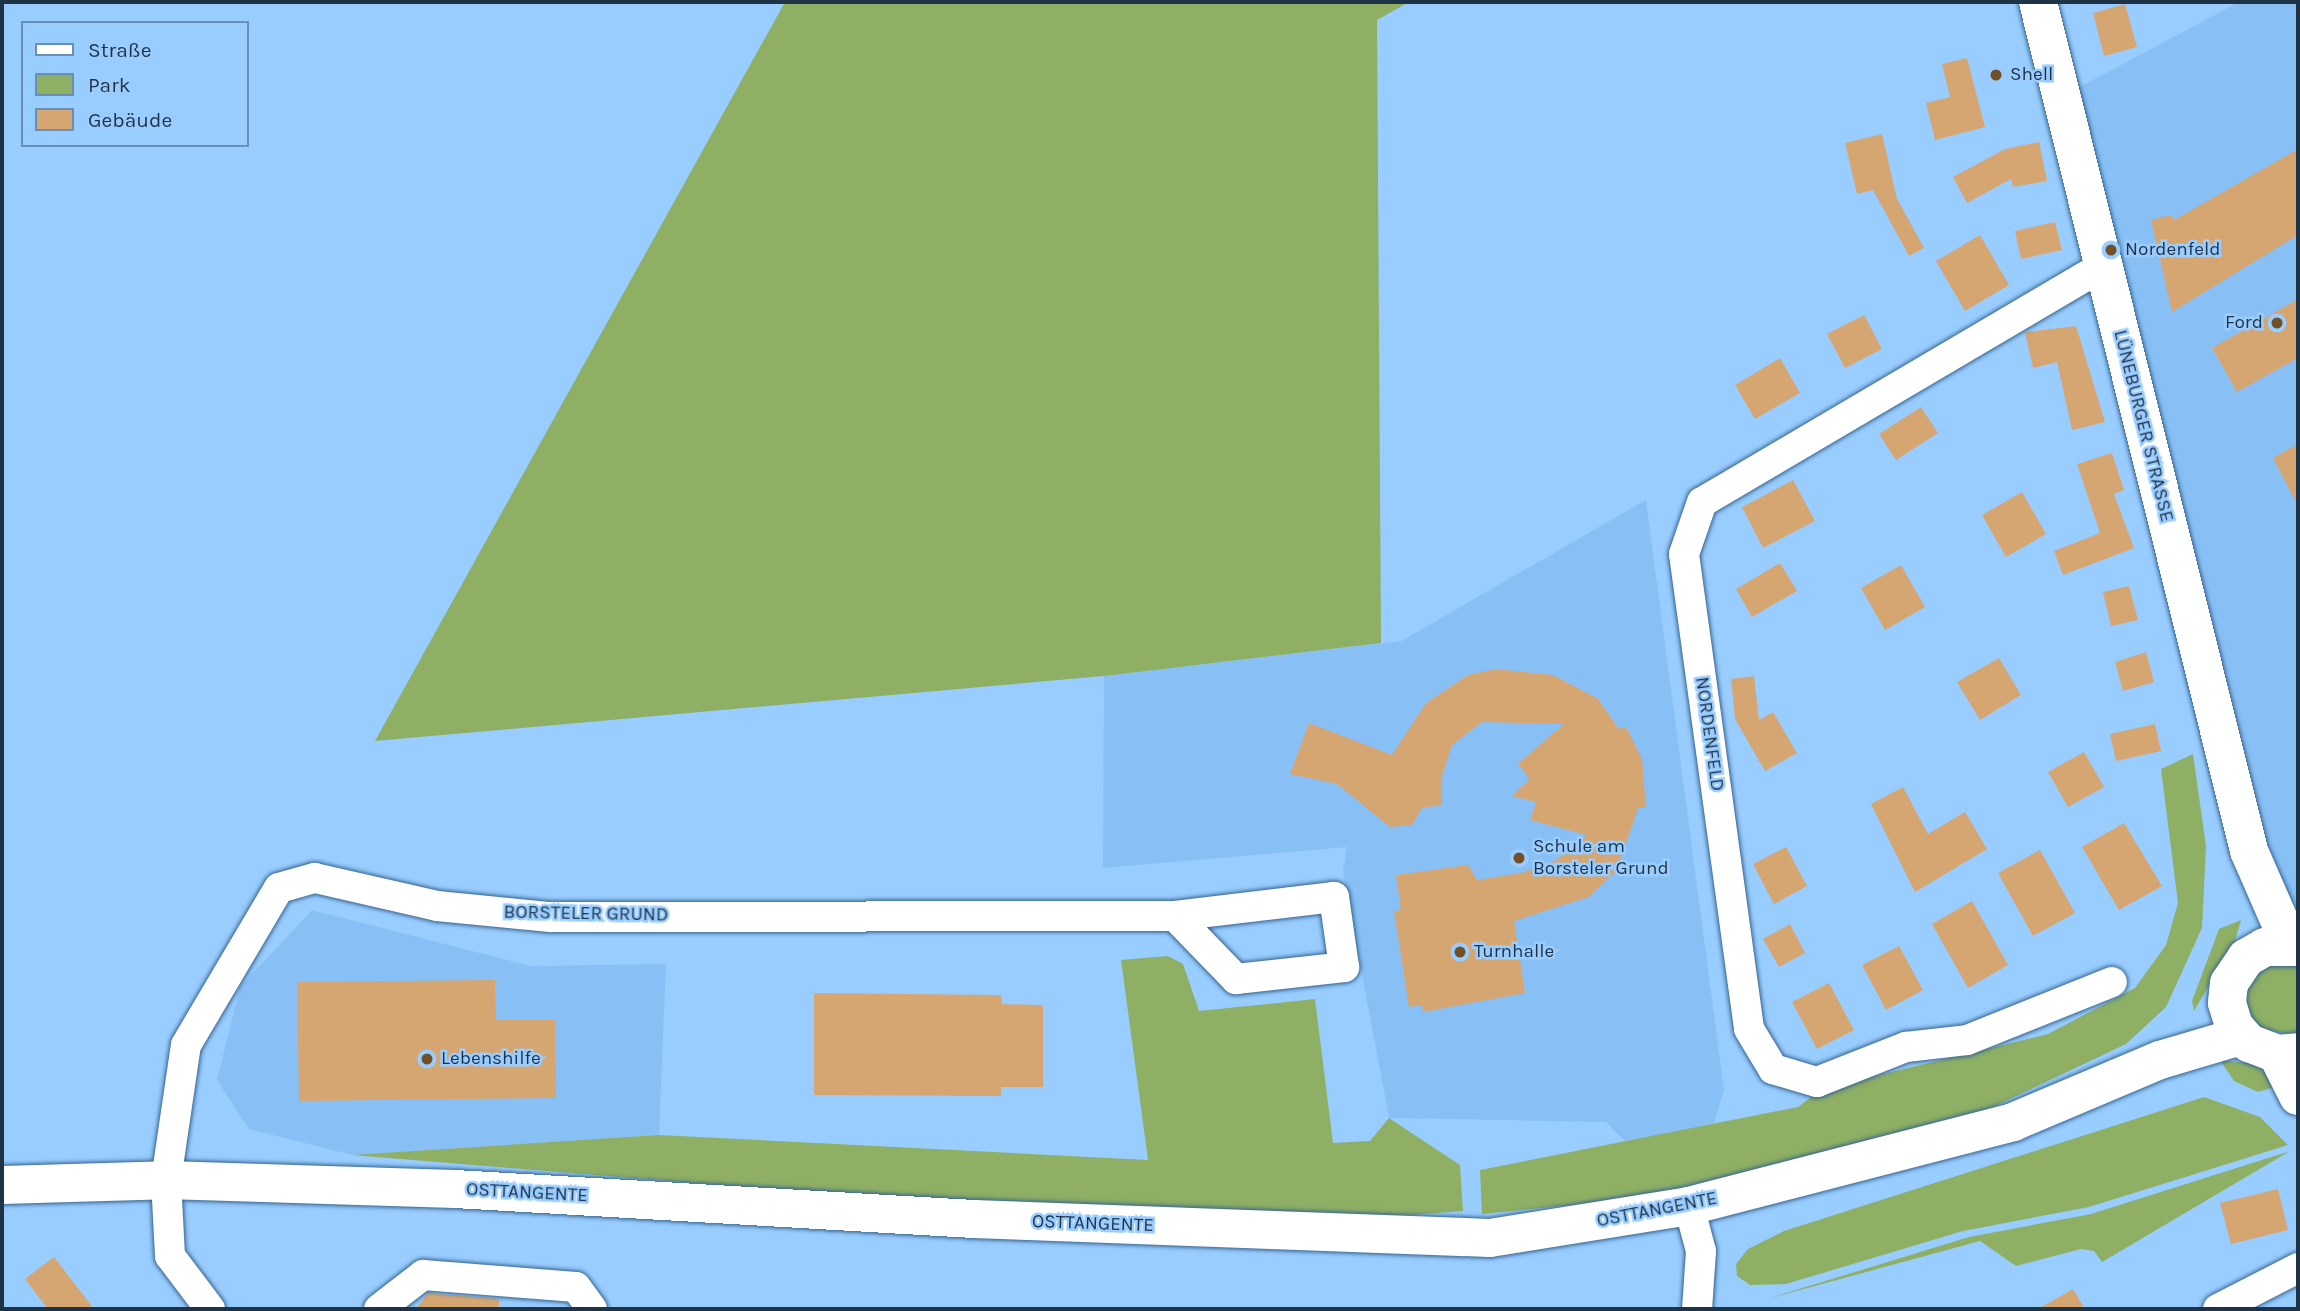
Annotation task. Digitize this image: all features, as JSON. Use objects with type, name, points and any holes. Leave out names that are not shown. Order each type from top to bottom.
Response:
[{"type":"main road","name":"LÜNEBURGER STRASSE","points":[[2038,2],[2249,851],[2294,946],[2253,952],[2249,851]]},
{"type":"main road","points":[[2253,952],[2234,974],[2234,1019],[2288,1053],[2298,1096]]},
{"type":"main road","name":"OSTTANGENTE","points":[[2,1185],[166,1180],[1461,1240],[1689,1206],[2014,1122],[2160,1060],[2234,1019]]},
{"type":"street","name":"NORDENFELD","points":[[2104,266],[1702,502],[1684,554],[1749,1029],[1773,1069],[1817,1082],[1906,1046],[1967,1040],[2112,982]]},
{"type":"street","name":"BORSTELER GRUND","points":[[210,1309],[170,1256],[166,1180],[186,1045],[279,888],[315,878],[437,906],[550,918],[1175,916],[1334,897],[1343,967],[1236,979],[1175,916]]},
{"type":"street","points":[[1689,1206],[1701,1251],[1697,1309]]},
{"type":"street","points":[[2218,1309],[2298,1268]]},
{"type":"street","points":[[379,1309],[423,1275],[576,1287],[592,1309]]},
{"type":"shaded area","points":[[2239,2],[2298,2],[2298,946],[2291,945],[2061,97]]},
{"type":"shaded area","name":"Schule am Borsteler Grund","points":[[1646,500],[1724,1090],[1689,1206],[1606,1122],[1389,1118],[1343,872],[1347,847],[1103,868],[1104,676],[1401,641]]},
{"type":"shaded area","points":[[312,910],[530,966],[666,964],[659,1135],[352,1155],[249,1129],[217,1080],[240,987]]},
{"type":"green space","points":[[785,2],[1409,2],[1377,20],[1381,643],[1104,676],[375,741]]},
{"type":"green space","points":[[2193,754],[2206,846],[2202,928],[2166,1007],[2126,1044],[1993,1107],[1830,1156],[1648,1197],[1482,1214],[1480,1170],[1798,1107],[1822,1089],[2048,1034],[2135,988],[2166,945],[2178,903],[2161,769]]},
{"type":"green space","points":[[2241,920],[2235,941],[2194,1011],[2192,1001],[2219,929]]},
{"type":"green space","points":[[1168,956],[1183,964],[1199,1011],[1315,999],[1333,1143],[1370,1141],[1389,1118],[1460,1165],[1463,1211],[1343,1220],[1156,1221],[352,1155],[659,1135],[1148,1160],[1121,960]]},
{"type":"green space","points":[[2298,960],[2298,1035],[2255,1029],[2241,990],[2255,965]]},
{"type":"green space","points":[[2220,1060],[2257,1064],[2281,1085],[2258,1092],[2234,1081]]},
{"type":"green space","points":[[2204,1097],[2260,1117],[2288,1145],[2089,1207],[1963,1231],[1786,1284],[1750,1285],[1737,1276],[1736,1264],[1748,1249],[1784,1231]]},
{"type":"green space","points":[[2290,1151],[2102,1262],[2094,1251],[2081,1249],[2016,1266],[1980,1241],[1767,1299],[1969,1237],[2091,1214]]},
{"type":"building","points":[[2125,4],[2137,47],[2104,56],[2093,13]]},
{"type":"building","points":[[1967,58],[1985,127],[1935,140],[1926,103],[1950,97],[1942,64]]},
{"type":"building","points":[[1882,134],[1897,199],[1924,248],[1909,256],[1873,190],[1857,194],[1845,143]]},
{"type":"building","points":[[2039,142],[2047,181],[2013,187],[2011,179],[1967,203],[1953,177],[2005,149]]},
{"type":"building","points":[[2298,149],[2298,235],[2172,312],[2151,220],[2171,215],[2174,220]]},
{"type":"building","points":[[2055,222],[2062,250],[2021,259],[2015,231]]},
{"type":"building","points":[[1980,235],[2009,285],[1965,311],[1936,261]]},
{"type":"building","name":"Ford","points":[[2298,299],[2298,358],[2237,392],[2212,348]]},
{"type":"building","points":[[1864,315],[1882,349],[1845,368],[1827,334]]},
{"type":"building","points":[[2076,326],[2105,422],[2072,430],[2057,362],[2033,368],[2025,332]]},
{"type":"building","points":[[1780,358],[1800,393],[1755,419],[1735,385]]},
{"type":"building","points":[[1921,407],[1938,433],[1896,460],[1879,434]]},
{"type":"building","points":[[2298,444],[2298,506],[2273,458]]},
{"type":"building","points":[[2112,453],[2124,490],[2114,494],[2134,548],[2063,575],[2054,551],[2100,533],[2077,464]]},
{"type":"building","points":[[1793,480],[1815,521],[1763,548],[1742,507]]},
{"type":"building","points":[[2022,492],[2046,534],[2006,557],[1982,515]]},
{"type":"building","points":[[1780,563],[1797,591],[1752,617],[1736,589]]},
{"type":"building","points":[[1901,565],[1925,607],[1885,630],[1861,588]]},
{"type":"building","points":[[2129,586],[2138,620],[2111,626],[2103,592]]},
{"type":"building","points":[[2146,652],[2154,682],[2123,691],[2115,662]]},
{"type":"building","points":[[1999,658],[2021,695],[1980,720],[1957,682]]},
{"type":"building","points":[[1496,669],[1553,675],[1598,699],[1619,729],[1626,727],[1642,759],[1646,808],[1638,808],[1617,870],[1589,897],[1514,921],[1525,993],[1423,1012],[1422,1005],[1409,1007],[1394,911],[1401,910],[1396,875],[1468,865],[1477,880],[1521,873],[1555,861],[1587,835],[1530,820],[1536,802],[1512,796],[1530,779],[1518,764],[1564,724],[1482,722],[1452,745],[1442,776],[1442,805],[1422,808],[1412,825],[1390,827],[1337,784],[1290,774],[1309,723],[1392,755],[1426,703],[1468,675]]},
{"type":"building","points":[[1754,676],[1759,720],[1773,712],[1797,753],[1765,771],[1735,719],[1731,679]]},
{"type":"building","points":[[2155,724],[2161,751],[2116,761],[2110,734]]},
{"type":"building","points":[[2084,752],[2104,787],[2068,807],[2048,772]]},
{"type":"building","points":[[1903,787],[1928,834],[1965,812],[1987,849],[1915,892],[1871,804]]},
{"type":"building","points":[[2124,823],[2162,886],[2119,910],[2082,847]]},
{"type":"building","points":[[1786,847],[1807,886],[1774,904],[1753,864]]},
{"type":"building","points":[[2040,850],[2075,913],[2033,936],[1998,873]]},
{"type":"building","points":[[1972,901],[2008,965],[1968,988],[1932,924]]},
{"type":"building","points":[[1790,924],[1805,953],[1779,967],[1763,939]]},
{"type":"building","points":[[1899,946],[1923,990],[1886,1010],[1862,965]]},
{"type":"building","name":"Lebenshilfe","points":[[495,980],[496,1020],[555,1020],[556,1098],[299,1101],[297,982]]},
{"type":"building","points":[[1829,983],[1854,1030],[1817,1049],[1792,1002]]},
{"type":"building","points":[[814,993],[1001,995],[1002,1004],[1043,1005],[1043,1087],[1001,1087],[1001,1096],[814,1095]]},
{"type":"building","points":[[2278,1189],[2288,1230],[2231,1244],[2220,1203]]},
{"type":"building","points":[[54,1257],[94,1309],[48,1309],[25,1279]]},
{"type":"building","points":[[2073,1289],[2085,1309],[2038,1309]]},
{"type":"building","points":[[428,1293],[499,1299],[499,1309],[416,1309]]},
{"type":"place","name":"Shell","points":[[1996,75]]},
{"type":"place","name":"Nordenfeld","points":[[2111,250]]},
{"type":"place","name":"Ford","points":[[2277,323]]},
{"type":"place","name":"Schule am Borsteler Grund","points":[[1519,858]]},
{"type":"place","name":"Turnhalle","points":[[1460,952]]},
{"type":"place","name":"Lebenshilfe","points":[[427,1059]]}]
